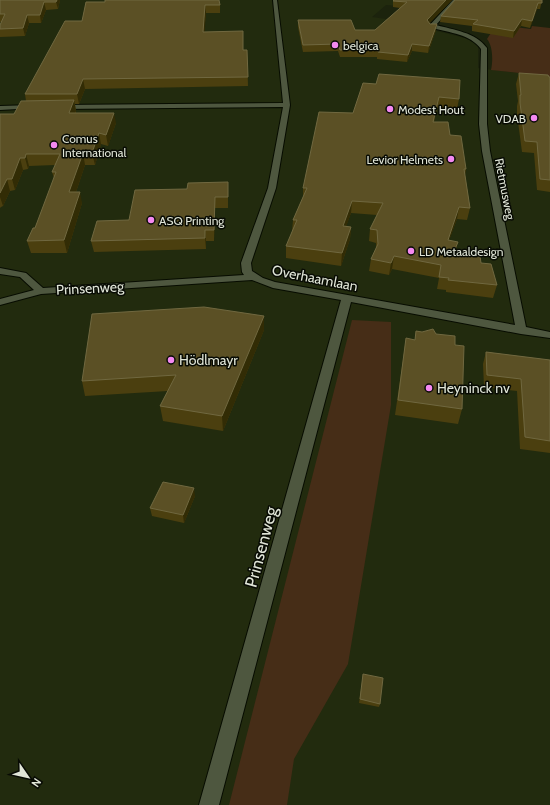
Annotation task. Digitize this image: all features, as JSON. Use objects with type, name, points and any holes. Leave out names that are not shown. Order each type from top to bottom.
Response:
[{"type":"street","name":"Overhaamlaan","points":[[275,0],[287,105],[272,188],[246,263],[247,272],[253,278],[273,285],[521,331],[550,335]]},
{"type":"street","name":"Rietmusweg","points":[[456,0],[431,27],[474,39],[481,43],[484,49],[483,124],[486,151],[521,331]]},
{"type":"street","points":[[54,111],[85,114],[91,107],[287,105]]},
{"type":"street","points":[[0,108],[38,107]]},
{"type":"street","points":[[0,116],[23,115]]},
{"type":"street","points":[[0,271],[23,275],[41,291]]},
{"type":"street","name":"Prinsenweg","points":[[0,302],[41,291],[253,278]]},
{"type":"street","name":"Prinsenweg","points":[[209,805],[347,299]]},
{"type":"shaded area","points":[[0,0],[414,0],[408,7],[386,5],[372,17],[393,20],[465,38],[478,43],[478,68],[519,73],[519,79],[550,84],[550,805],[0,805]]},
{"type":"shaded area","points":[[496,25],[531,29],[532,26],[550,28],[550,84],[519,79],[519,73],[491,70],[492,54],[487,39]]},
{"type":"shaded area","points":[[352,320],[391,322],[391,405],[348,664],[294,759],[287,805],[229,805]]},
{"type":"building","points":[[0,0],[57,0],[56,2],[44,2],[40,15],[27,15],[23,28],[0,29],[0,25],[5,14],[0,14]]},
{"type":"building","points":[[105,0],[219,0],[220,5],[205,5],[203,32],[243,31],[243,50],[247,50],[248,77],[83,79],[77,94],[25,94],[65,21],[82,21],[86,2],[105,2]]},
{"type":"building","points":[[446,0],[427,20],[430,24],[437,24],[429,46],[412,44],[408,55],[378,52],[379,49],[340,50],[338,44],[303,45],[298,20],[351,20],[355,30],[375,30],[407,2],[393,1]]},
{"type":"building","points":[[455,0],[542,0],[542,3],[538,3],[532,21],[522,19],[514,31],[473,24],[478,20],[441,16]]},
{"type":"building","points":[[519,73],[548,75],[550,77],[550,180],[540,179],[537,142],[525,141],[520,103],[521,95]]},
{"type":"building","points":[[379,74],[460,80],[459,99],[439,97],[433,122],[448,122],[450,135],[461,136],[466,169],[464,169],[470,208],[459,207],[448,240],[458,242],[453,254],[480,256],[481,263],[491,264],[497,285],[448,280],[449,278],[439,277],[441,265],[394,256],[391,263],[371,259],[378,244],[377,230],[370,229],[383,203],[352,201],[343,226],[351,227],[342,253],[286,246],[297,220],[293,220],[307,188],[303,188],[319,112],[353,113],[363,83],[376,84]]},
{"type":"building","points":[[74,100],[69,113],[114,113],[106,135],[99,133],[92,153],[83,153],[69,192],[80,192],[64,240],[27,241],[33,228],[35,228],[56,172],[52,172],[60,154],[26,154],[25,158],[20,158],[12,179],[7,179],[0,193],[0,114],[14,114],[21,101]]},
{"type":"building","points":[[228,182],[228,197],[215,197],[214,230],[205,230],[205,238],[91,241],[97,221],[129,220],[135,190],[187,189],[188,183]]},
{"type":"building","name":"Hödlmayr","points":[[204,307],[264,316],[222,416],[160,406],[176,375],[82,381],[92,314]]},
{"type":"building","name":"Heyninck nv","points":[[433,329],[436,334],[455,336],[455,345],[464,346],[462,409],[398,400],[406,338],[415,340],[416,331],[422,332]]},
{"type":"building","points":[[486,352],[550,360],[550,441],[525,437],[521,379],[487,375]]},
{"type":"building","points":[[163,482],[194,488],[183,515],[150,508]]},
{"type":"building","points":[[363,674],[383,678],[380,704],[360,699]]},
{"type":"place","name":"belgica","points":[[335,45]]},
{"type":"place","name":"Modest Hout","points":[[390,109]]},
{"type":"place","name":"VDAB","points":[[534,118]]},
{"type":"place","name":"Comus International","points":[[54,145]]},
{"type":"place","name":"Levior Helmets","points":[[451,159]]},
{"type":"place","name":"ASQ Printing","points":[[151,220]]},
{"type":"place","name":"LD Metaaldesign","points":[[411,251]]},
{"type":"place","name":"Hödlmayr","points":[[171,360]]},
{"type":"place","name":"Heyninck nv","points":[[429,388]]}]
